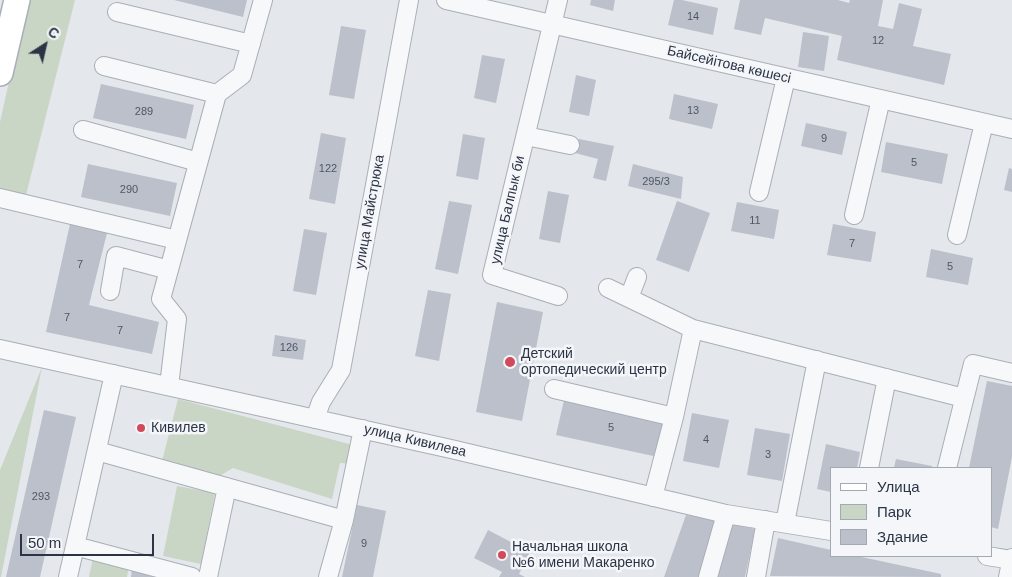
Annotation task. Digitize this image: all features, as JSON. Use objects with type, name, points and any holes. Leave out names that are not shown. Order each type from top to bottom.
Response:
[{"type":"main road","points":[[0,73],[17,0]]},
{"type":"street","points":[[169,386],[177,319],[161,299],[168,270],[217,94],[242,75],[263,0]]},
{"type":"street","name":"улица Майстрюка","points":[[314,419],[321,402],[341,370],[409,0]]},
{"type":"street","name":"Байсейітова көшесі","points":[[446,0],[1012,129]]},
{"type":"street","name":"улица Балпык би","points":[[558,0],[492,275],[558,296]]},
{"type":"street","points":[[117,12],[250,44]]},
{"type":"street","points":[[104,66],[217,94]]},
{"type":"street","points":[[759,192],[786,78]]},
{"type":"street","points":[[854,215],[881,99]]},
{"type":"street","points":[[957,235],[984,123]]},
{"type":"street","points":[[82,130],[198,162]]},
{"type":"street","name":"улица Балпык би","points":[[526,136],[570,145]]},
{"type":"street","points":[[0,198],[177,240]]},
{"type":"street","points":[[110,291],[116,256],[168,270]]},
{"type":"street","points":[[629,298],[637,276]]},
{"type":"street","points":[[608,288],[693,329],[964,398]]},
{"type":"street","points":[[653,497],[674,417],[693,329]]},
{"type":"street","name":"улица Кивилева","points":[[0,349],[363,429],[726,514],[830,531]]},
{"type":"street","points":[[785,524],[817,360]]},
{"type":"street","points":[[947,467],[973,364],[1012,372]]},
{"type":"street","points":[[68,577],[114,374]]},
{"type":"street","points":[[868,467],[887,378]]},
{"type":"street","points":[[554,389],[674,417]]},
{"type":"street","points":[[328,577],[344,520],[363,429]]},
{"type":"street","points":[[97,451],[344,520]]},
{"type":"street","points":[[208,577],[228,487]]},
{"type":"street","points":[[708,577],[726,514]]},
{"type":"street","points":[[756,577],[766,520]]},
{"type":"street","points":[[75,546],[192,577]]},
{"type":"street","points":[[992,556],[1012,559],[1008,577]]},
{"type":"green space","points":[[27,0],[75,0],[25,199],[0,190],[0,122]]},
{"type":"green space","points":[[42,367],[1,577],[0,577],[0,470]]},
{"type":"green space","points":[[178,399],[353,445],[350,464],[340,463],[332,499],[233,468],[216,478],[162,461]]},
{"type":"green space","points":[[177,486],[215,493],[201,564],[163,556]]},
{"type":"green space","points":[[93,558],[129,565],[127,577],[89,577]]},
{"type":"building","points":[[174,0],[247,0],[243,17]]},
{"type":"building","points":[[591,0],[615,0],[613,11],[590,5]]},
{"type":"building","points":[[674,0],[718,8],[713,35],[668,25]]},
{"type":"building","points":[[740,0],[838,0],[849,3],[850,0],[883,0],[878,26],[893,29],[899,3],[922,9],[913,46],[951,54],[944,85],[837,60],[842,36],[765,18],[761,35],[734,29]]},
{"type":"building","points":[[341,26],[366,30],[354,99],[329,95]]},
{"type":"building","points":[[803,32],[829,36],[824,71],[798,67]]},
{"type":"building","points":[[482,55],[505,59],[496,103],[474,98]]},
{"type":"building","points":[[576,75],[596,80],[589,116],[569,112]]},
{"type":"building","points":[[101,84],[194,105],[186,139],[93,118]]},
{"type":"building","points":[[674,94],[718,104],[712,129],[669,119]]},
{"type":"building","points":[[806,123],[847,132],[842,155],[801,146]]},
{"type":"building","points":[[321,133],[346,138],[335,204],[309,199]]},
{"type":"building","points":[[463,134],[485,138],[478,180],[456,176]]},
{"type":"building","points":[[579,139],[614,146],[606,181],[593,178],[598,159],[575,153]]},
{"type":"building","points":[[886,142],[948,154],[942,184],[881,172]]},
{"type":"building","points":[[88,164],[177,183],[170,216],[81,197]]},
{"type":"building","points":[[633,164],[683,177],[681,199],[628,186]]},
{"type":"building","points":[[1009,168],[1012,169],[1012,192],[1004,190]]},
{"type":"building","points":[[548,191],[569,195],[560,243],[539,239]]},
{"type":"building","points":[[449,201],[472,205],[458,274],[435,269]]},
{"type":"building","points":[[677,201],[710,213],[689,272],[656,260]]},
{"type":"building","points":[[737,202],[779,210],[774,239],[731,231]]},
{"type":"building","points":[[70,224],[107,233],[89,305],[159,322],[152,354],[46,332]]},
{"type":"building","points":[[833,224],[876,232],[871,262],[827,255]]},
{"type":"building","points":[[304,229],[327,233],[316,295],[293,291]]},
{"type":"building","points":[[931,249],[973,258],[968,285],[926,277]]},
{"type":"building","points":[[428,290],[451,294],[439,361],[415,356]]},
{"type":"building","name":"Детский ортопедический центр","points":[[497,302],[543,312],[522,421],[476,412]]},
{"type":"building","points":[[275,335],[306,340],[303,360],[272,356]]},
{"type":"building","points":[[987,381],[1012,386],[1012,457],[998,529],[992,527],[992,467],[969,467]]},
{"type":"building","points":[[564,400],[666,422],[658,457],[556,435]]},
{"type":"building","points":[[44,410],[76,417],[40,577],[6,577]]},
{"type":"building","points":[[692,413],[729,420],[719,468],[683,461]]},
{"type":"building","points":[[755,428],[790,434],[782,481],[747,475]]},
{"type":"building","points":[[826,444],[860,452],[857,467],[830,467],[830,492],[817,489]]},
{"type":"building","points":[[896,459],[932,466],[932,467],[894,467]]},
{"type":"building","points":[[357,505],[386,511],[373,577],[342,577]]},
{"type":"building","points":[[686,515],[717,520],[701,577],[664,577]]},
{"type":"building","points":[[729,523],[755,529],[745,577],[715,577]]},
{"type":"building","name":"Начальная школа №6 имени Макаренко","points":[[488,530],[530,552],[519,574],[525,577],[499,577],[502,572],[474,558]]},
{"type":"building","points":[[778,538],[830,550],[830,557],[862,557],[941,574],[941,577],[770,576]]},
{"type":"building","points":[[132,568],[174,577],[131,577]]},
{"type":"place","name":"Детский ортопедический центр","points":[[510,362]]},
{"type":"place","name":"Кивилев","points":[[141,428]]},
{"type":"place","name":"Начальная школа №6 имени Макаренко","points":[[502,555]]}]
